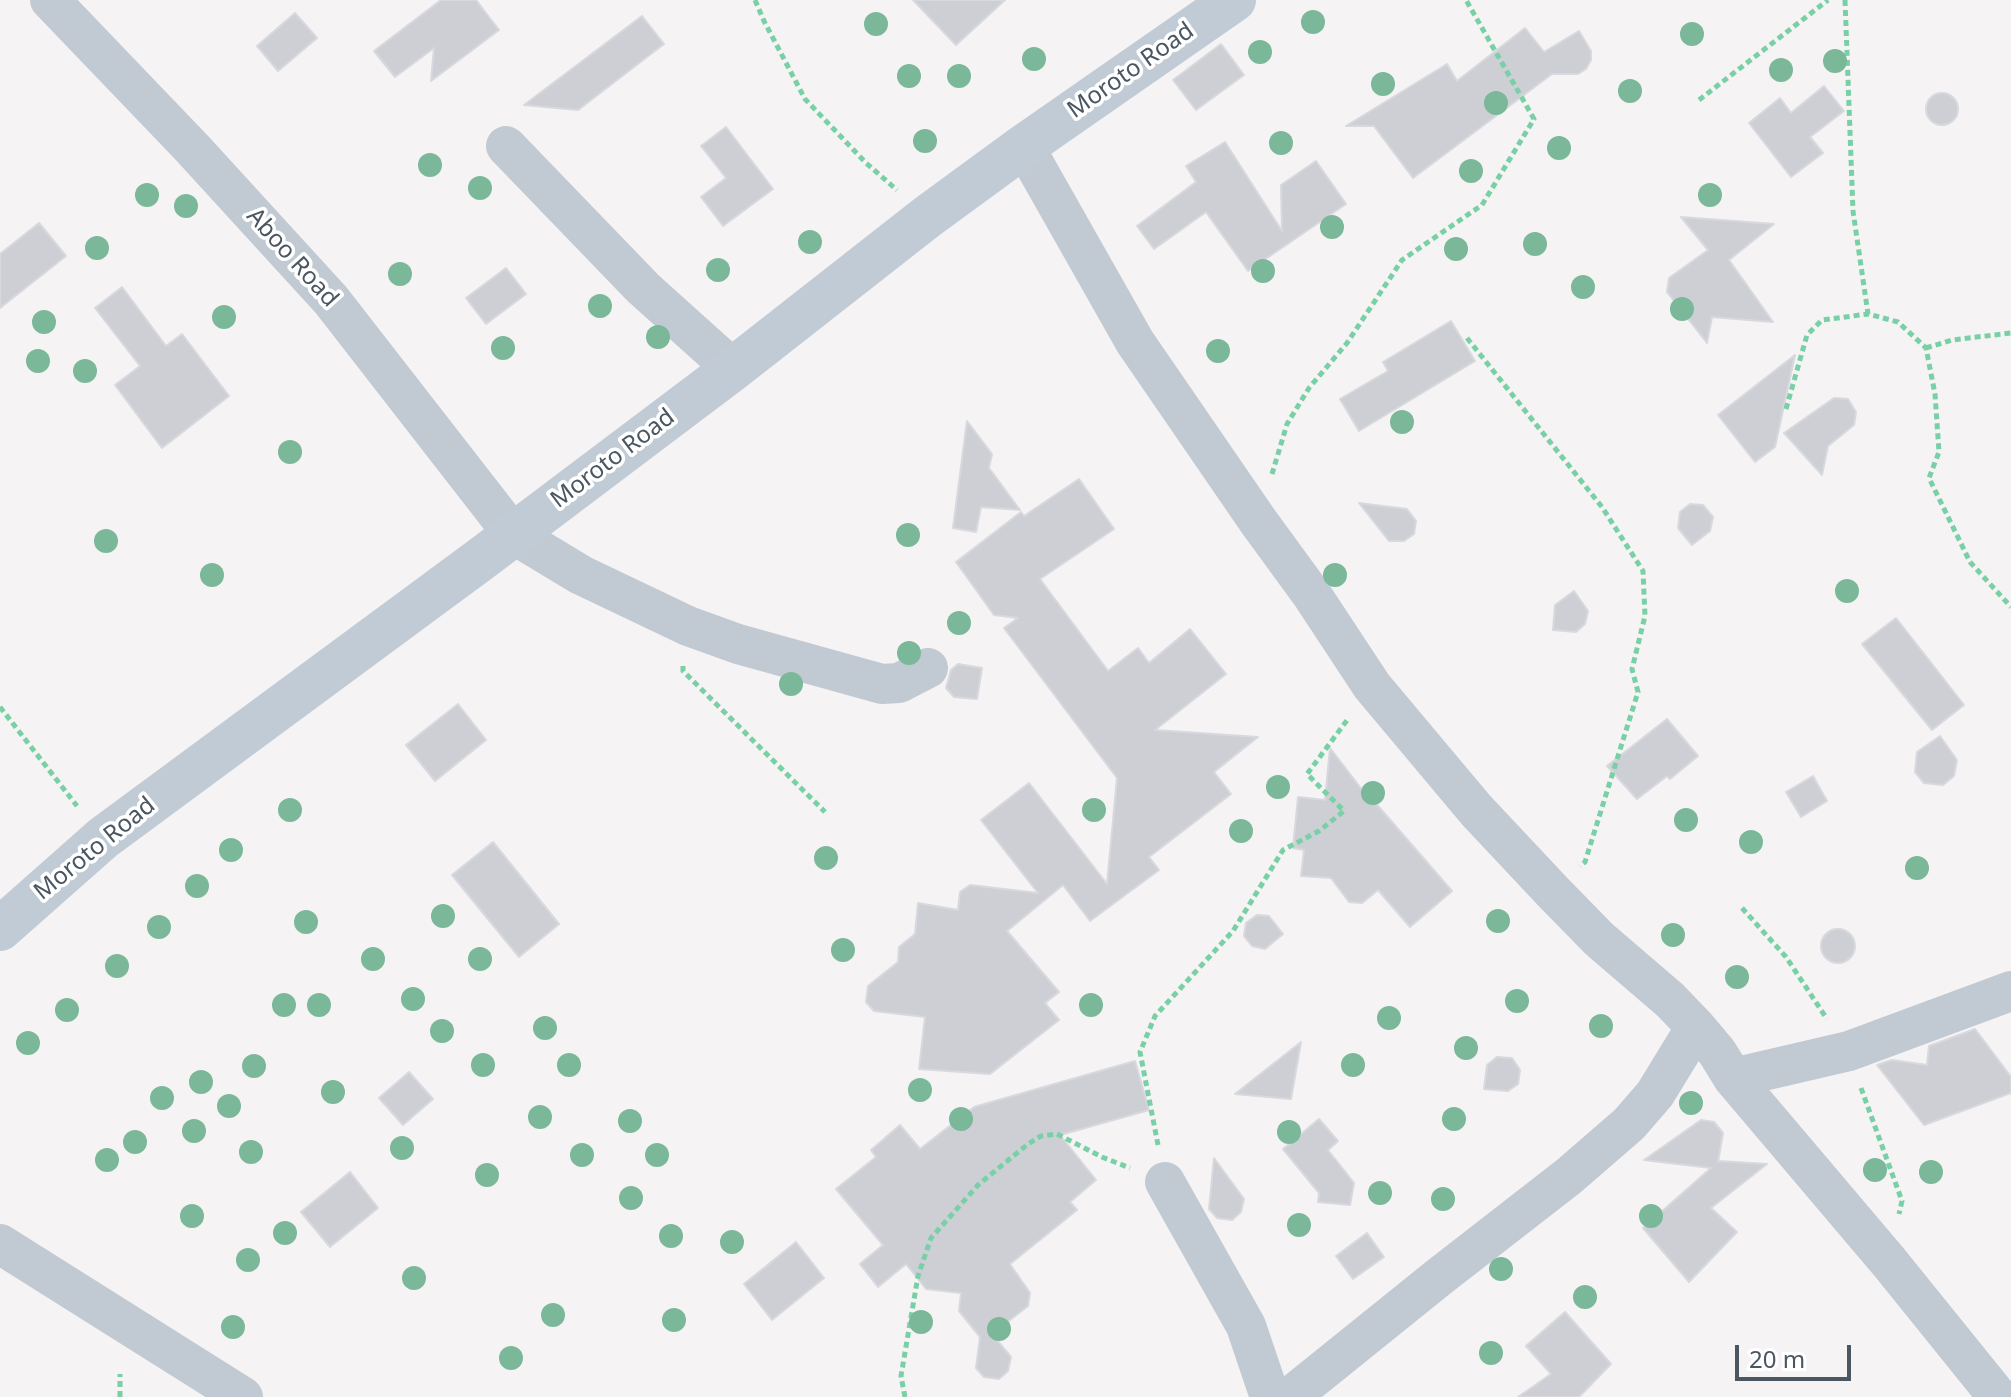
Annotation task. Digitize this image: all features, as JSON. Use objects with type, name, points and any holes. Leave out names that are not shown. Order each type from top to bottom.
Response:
[{"type":"main road","name":"Moroto Road","points":[[0,929],[103,838],[733,369],[927,217],[1234,0]]},
{"type":"street","name":"Aboo Road","points":[[50,0],[192,148],[331,300],[513,534]]},
{"type":"street","points":[[506,146],[643,288],[733,369]]},
{"type":"street","points":[[1024,146],[1135,342],[1372,686],[1476,810],[1553,892],[1599,939],[1670,1000],[1696,1027],[1733,1078],[1889,1262],[1998,1397]]},
{"type":"street","points":[[513,534],[581,575],[688,626],[738,644],[882,684],[899,683],[928,668]]},
{"type":"street","points":[[1733,1078],[1849,1051],[2011,991]]},
{"type":"street","points":[[1290,1397],[1569,1176],[1629,1124],[1655,1094],[1696,1027]]},
{"type":"street","points":[[1165,1182],[1246,1326],[1270,1397]]},
{"type":"street","points":[[0,1244],[243,1397]]},
{"type":"path","points":[[755,0],[805,99],[866,163],[927,217]]},
{"type":"path","points":[[1258,521],[1287,424],[1309,388],[1347,343],[1402,260],[1482,205],[1534,119],[1466,0]]},
{"type":"path","points":[[1699,100],[1828,0]]},
{"type":"path","points":[[1845,0],[1853,211],[1868,314]]},
{"type":"path","points":[[1786,409],[1807,335],[1822,320],[1868,314],[1898,322],[1926,348],[1935,394],[1939,452],[1929,478],[1970,562],[2011,607]]},
{"type":"path","points":[[1926,348],[1952,340],[2011,333]]},
{"type":"path","points":[[1467,338],[1602,507],[1643,571],[1645,616],[1632,669],[1638,692],[1585,862],[1553,892]]},
{"type":"path","points":[[688,626],[683,671],[825,812]]},
{"type":"path","points":[[1165,1182],[1140,1052],[1155,1016],[1233,931],[1283,850],[1319,831],[1344,811],[1307,774],[1372,686]]},
{"type":"path","points":[[0,707],[103,838]]},
{"type":"path","points":[[905,1397],[901,1376],[919,1271],[935,1231],[978,1185],[1028,1144],[1041,1136],[1054,1134],[1165,1182]]},
{"type":"path","points":[[120,1374],[120,1397]]},
{"type":"building","points":[[441,0],[476,0],[499,30],[431,81],[434,48],[395,77],[374,51]]},
{"type":"building","points":[[913,0],[1005,0],[956,45]]},
{"type":"building","points":[[295,13],[317,38],[278,71],[257,46]]},
{"type":"building","points":[[642,16],[664,44],[578,110],[524,105]]},
{"type":"building","points":[[1525,28],[1544,52],[1579,31],[1591,51],[1591,60],[1586,69],[1578,74],[1552,74],[1413,178],[1374,126],[1346,126],[1447,64],[1457,81]]},
{"type":"building","points":[[1221,44],[1244,75],[1196,110],[1173,80]]},
{"type":"building","points":[[1824,86],[1844,111],[1810,137],[1823,153],[1791,177],[1749,123],[1780,98],[1791,113]]},
{"type":"building","points":[[1942,93],[1953,98],[1958,109],[1953,120],[1942,125],[1931,120],[1926,109],[1931,98]]},
{"type":"building","points":[[726,127],[773,189],[723,226],[701,197],[726,178],[701,146]]},
{"type":"building","points":[[1225,142],[1282,231],[1281,185],[1316,161],[1346,204],[1248,271],[1206,212],[1154,249],[1137,226],[1196,182],[1186,166]]},
{"type":"building","points":[[1681,217],[1774,224],[1729,260],[1773,322],[1712,317],[1707,343],[1667,292],[1669,278],[1708,250]]},
{"type":"building","points":[[39,223],[66,256],[0,308],[0,254]]},
{"type":"building","points":[[506,268],[526,294],[486,324],[466,298]]},
{"type":"building","points":[[122,287],[166,346],[182,334],[229,396],[162,448],[115,385],[140,366],[95,308]]},
{"type":"building","points":[[1451,321],[1475,361],[1359,431],[1340,399],[1388,371],[1383,362]]},
{"type":"building","points":[[1795,355],[1775,447],[1755,462],[1718,415]]},
{"type":"building","points":[[1834,398],[1848,399],[1856,412],[1854,425],[1828,446],[1822,475],[1784,433]]},
{"type":"building","points":[[967,421],[992,454],[989,468],[1020,510],[981,507],[976,532],[953,528]]},
{"type":"building","points":[[1079,479],[1114,529],[1040,579],[1108,671],[1138,648],[1149,663],[1190,629],[1226,674],[1155,730],[1258,737],[1214,772],[1231,794],[1149,857],[1159,870],[1090,921],[1063,885],[1007,931],[1059,992],[1045,1003],[1059,1020],[990,1074],[919,1069],[925,1017],[874,1011],[866,1002],[868,986],[898,962],[899,947],[915,934],[918,903],[958,910],[960,892],[970,885],[1038,893],[981,820],[1029,783],[1107,884],[1117,778],[1004,628],[1018,618],[994,615],[956,562],[1021,512],[1024,516]]},
{"type":"building","points":[[1359,503],[1407,509],[1416,521],[1414,534],[1404,541],[1389,541]]},
{"type":"building","points":[[1690,504],[1703,505],[1713,517],[1710,531],[1692,545],[1678,528],[1680,512]]},
{"type":"building","points":[[1574,591],[1588,611],[1585,624],[1576,632],[1553,630],[1555,605]]},
{"type":"building","points":[[1896,618],[1964,705],[1932,730],[1862,644]]},
{"type":"building","points":[[958,664],[982,668],[977,699],[954,697],[946,688],[951,670]]},
{"type":"building","points":[[458,704],[486,740],[435,781],[406,745]]},
{"type":"building","points":[[1667,719],[1698,756],[1670,779],[1667,776],[1637,799],[1607,766]]},
{"type":"building","points":[[1940,736],[1957,760],[1954,776],[1943,785],[1924,783],[1915,772],[1917,752]]},
{"type":"building","points":[[1330,748],[1370,800],[1452,891],[1410,927],[1378,890],[1362,903],[1349,902],[1331,878],[1301,876],[1304,850],[1293,848],[1298,797],[1325,800]]},
{"type":"building","points":[[1813,776],[1827,801],[1801,817],[1786,792]]},
{"type":"building","points":[[493,842],[559,924],[519,957],[452,875]]},
{"type":"building","points":[[1257,915],[1269,916],[1283,934],[1265,949],[1252,946],[1244,936],[1246,923]]},
{"type":"building","points":[[1838,929],[1850,934],[1855,946],[1850,958],[1838,963],[1826,958],[1821,946],[1826,934]]},
{"type":"building","points":[[1975,1029],[2011,1077],[2011,1093],[1924,1125],[1877,1065],[1892,1060],[1927,1065],[1929,1046]]},
{"type":"building","points":[[1301,1042],[1291,1099],[1235,1094]]},
{"type":"building","points":[[1497,1057],[1512,1058],[1520,1070],[1518,1084],[1508,1091],[1484,1089],[1487,1065]]},
{"type":"building","points":[[1135,1061],[1149,1110],[1060,1135],[1096,1180],[1070,1202],[1077,1210],[1010,1264],[1030,1293],[1028,1306],[992,1334],[1011,1357],[1008,1371],[999,1379],[984,1377],[976,1368],[980,1337],[959,1311],[961,1293],[926,1289],[906,1264],[878,1287],[860,1264],[883,1245],[836,1189],[876,1157],[871,1150],[900,1125],[920,1149],[974,1107]]},
{"type":"building","points":[[409,1072],[433,1099],[403,1125],[379,1098]]},
{"type":"building","points":[[1319,1119],[1338,1141],[1328,1150],[1354,1183],[1350,1205],[1318,1202],[1319,1193],[1283,1149]]},
{"type":"building","points":[[1701,1120],[1714,1122],[1723,1133],[1718,1162],[1767,1164],[1711,1208],[1737,1232],[1689,1282],[1643,1228],[1711,1168],[1644,1160]]},
{"type":"building","points":[[1214,1158],[1244,1199],[1241,1212],[1232,1220],[1217,1218],[1209,1209]]},
{"type":"building","points":[[350,1172],[378,1208],[330,1247],[301,1212]]},
{"type":"building","points":[[1367,1233],[1384,1257],[1353,1279],[1336,1256]]},
{"type":"building","points":[[796,1242],[824,1278],[772,1320],[744,1284]]},
{"type":"building","points":[[1565,1312],[1611,1364],[1579,1397],[1518,1397],[1551,1374],[1526,1346]]}]
